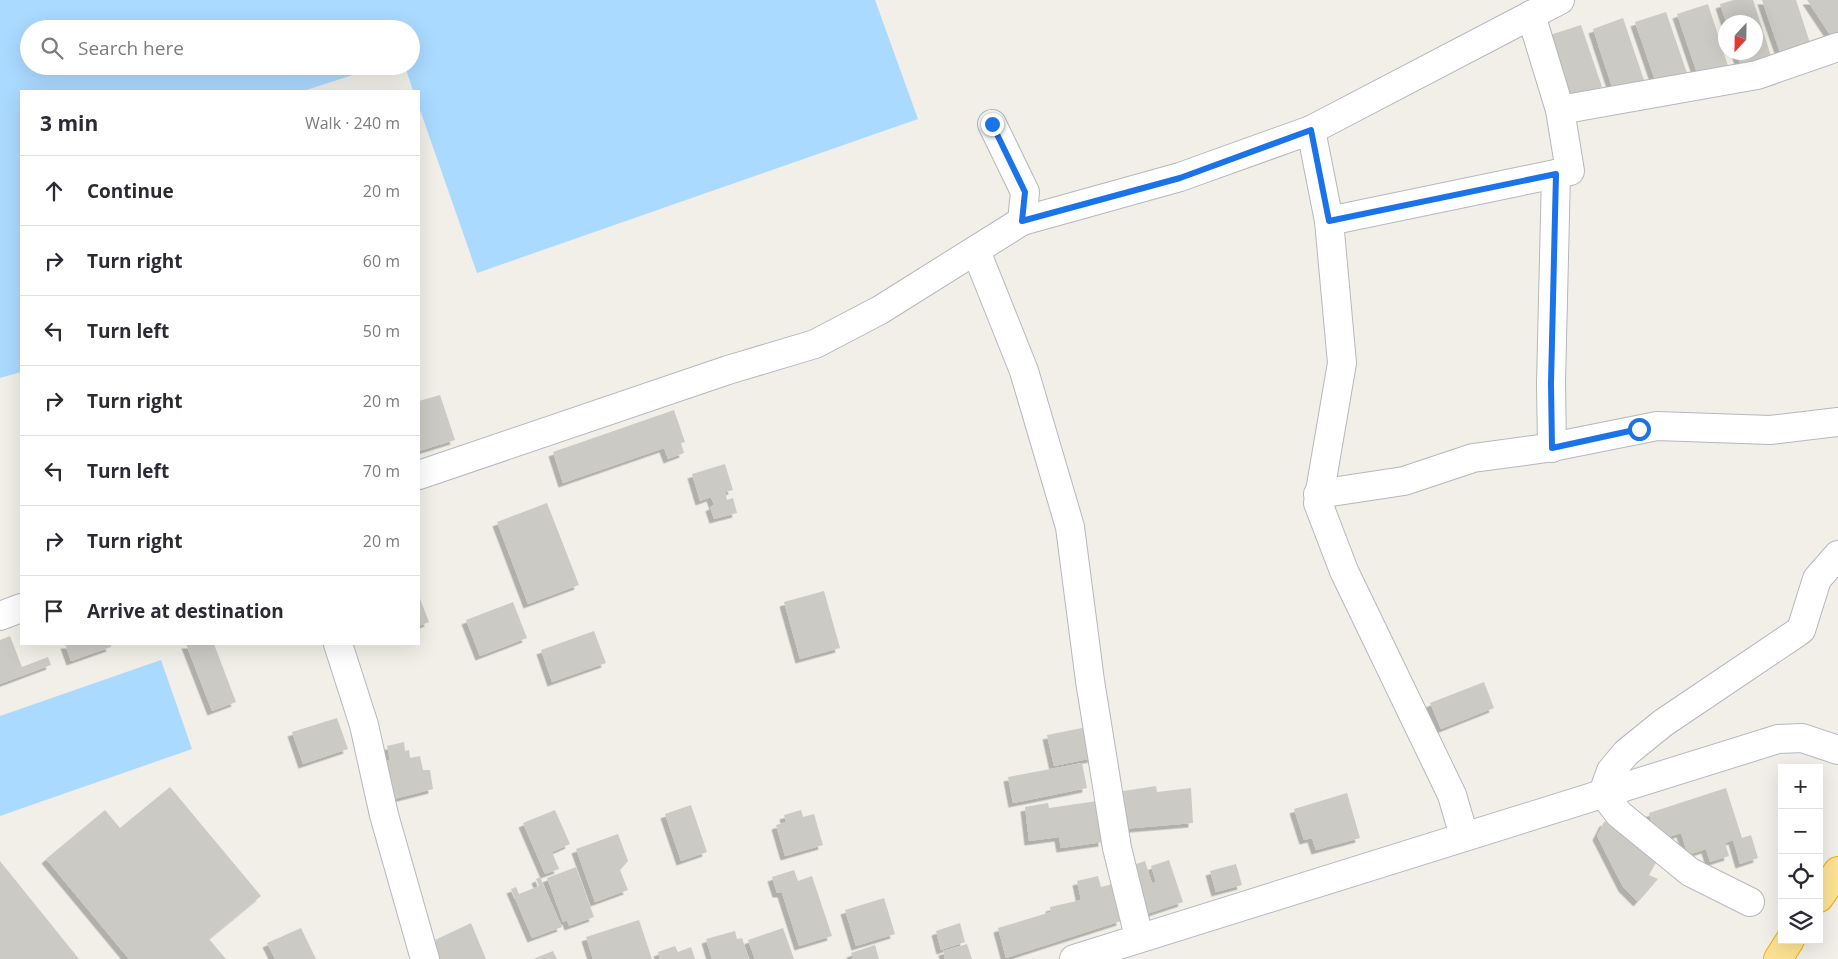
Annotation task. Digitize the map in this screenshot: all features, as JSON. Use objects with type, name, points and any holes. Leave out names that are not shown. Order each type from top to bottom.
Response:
[{"type":"highway","points":[[1823,892],[1838,871]]},
{"type":"highway","points":[[1778,959],[1787,944]]},
{"type":"street","points":[[420,475],[728,370],[815,344],[880,310],[1022,221],[1180,178],[1311,130],[1560,0]]},
{"type":"street","points":[[1329,221],[1570,171],[1560,110],[1531,15]]},
{"type":"street","points":[[1560,110],[1757,75],[1838,47]]},
{"type":"street","points":[[992,124],[1025,192],[1022,221]]},
{"type":"street","points":[[1311,130],[1329,221],[1342,363],[1318,494],[1318,503],[1344,571],[1452,795],[1464,836]]},
{"type":"street","points":[[1552,448],[1551,383],[1556,174]]},
{"type":"street","points":[[976,251],[1024,371],[1070,527],[1090,681],[1117,848],[1139,938]]},
{"type":"street","points":[[1318,494],[1404,480],[1473,458],[1552,448],[1657,426],[1770,430],[1838,422]]},
{"type":"street","points":[[1603,793],[1611,770],[1626,753],[1663,723],[1801,630],[1817,579],[1838,555]]},
{"type":"street","points":[[0,616],[20,608]]},
{"type":"street","points":[[338,645],[364,725],[384,815],[425,959]]},
{"type":"street","points":[[1074,959],[1778,739],[1802,738],[1838,750]]},
{"type":"street","points":[[1603,793],[1619,814],[1690,872],[1750,902]]},
{"type":"water","points":[[0,0],[875,0],[918,119],[477,273],[420,110],[420,90],[413,90],[408,75],[420,75],[420,20],[20,20],[20,75],[353,75],[306,90],[20,90],[20,372],[0,378]]},
{"type":"water","points":[[161,660],[192,749],[0,816],[0,716]]},
{"type":"building","points":[[1734,0],[1753,0],[1758,15],[1724,15],[1720,4]]},
{"type":"building","points":[[1762,0],[1796,0],[1811,46],[1781,55]]},
{"type":"building","points":[[1807,0],[1838,0],[1838,36],[1833,39]]},
{"type":"building","points":[[1708,4],[1718,35],[1718,60],[1726,60],[1728,66],[1698,76],[1677,14]]},
{"type":"building","points":[[1666,12],[1687,73],[1656,83],[1635,22]]},
{"type":"building","points":[[1623,18],[1644,80],[1613,90],[1593,29]]},
{"type":"building","points":[[1581,25],[1602,87],[1571,97],[1550,35]]},
{"type":"building","points":[[1763,31],[1771,56],[1763,59]]},
{"type":"building","points":[[1739,60],[1759,60],[1741,66]]},
{"type":"building","points":[[440,395],[455,440],[420,451],[420,401]]},
{"type":"building","points":[[674,410],[685,442],[681,443],[684,453],[668,459],[664,448],[563,483],[553,452]]},
{"type":"building","points":[[725,464],[733,490],[725,492],[727,500],[733,498],[737,513],[714,519],[710,507],[714,505],[711,497],[700,501],[692,474]]},
{"type":"building","points":[[547,503],[579,585],[528,604],[497,522]]},
{"type":"building","points":[[824,591],[840,648],[800,659],[784,602]]},
{"type":"building","points":[[420,599],[429,622],[420,626]]},
{"type":"building","points":[[513,602],[527,638],[480,656],[466,620]]},
{"type":"building","points":[[594,631],[606,663],[552,682],[541,650]]},
{"type":"building","points":[[10,636],[22,667],[48,657],[51,665],[0,684],[0,640]]},
{"type":"building","points":[[65,645],[110,645],[111,647],[71,661]]},
{"type":"building","points":[[186,645],[214,645],[236,702],[212,711]]},
{"type":"building","points":[[1484,682],[1494,708],[1441,729],[1430,703]]},
{"type":"building","points":[[337,718],[348,749],[303,764],[292,732]]},
{"type":"building","points":[[1087,727],[1093,758],[1054,766],[1047,735]]},
{"type":"building","points":[[404,742],[405,751],[409,750],[410,758],[420,756],[423,770],[430,770],[433,789],[394,799],[386,761],[390,760],[387,746]]},
{"type":"building","points":[[1082,763],[1087,788],[1013,803],[1008,777]]},
{"type":"building","points":[[1156,786],[1157,792],[1191,788],[1193,823],[1122,829],[1117,792]]},
{"type":"building","points":[[170,787],[261,896],[209,939],[226,959],[129,959],[46,859],[105,810],[120,828]]},
{"type":"building","points":[[1726,788],[1742,838],[1751,835],[1758,858],[1740,864],[1733,840],[1725,843],[1729,856],[1710,862],[1706,849],[1688,855],[1681,833],[1668,837],[1652,825],[1649,813]]},
{"type":"building","points":[[1347,793],[1360,838],[1316,850],[1312,838],[1304,840],[1294,809]]},
{"type":"building","points":[[1097,801],[1103,842],[1061,848],[1059,837],[1029,841],[1025,807],[1048,803],[1049,808]]},
{"type":"building","points":[[691,805],[707,852],[681,861],[665,814]]},
{"type":"building","points":[[555,810],[570,844],[552,852],[559,869],[545,874],[523,823]]},
{"type":"building","points":[[801,810],[803,817],[814,814],[823,845],[785,856],[776,825],[786,822],[784,815]]},
{"type":"building","points":[[1609,821],[1658,859],[1649,875],[1658,879],[1638,902],[1623,887],[1597,836],[1604,822]]},
{"type":"building","points":[[618,834],[628,861],[620,870],[628,890],[595,902],[576,849]]},
{"type":"building","points":[[1169,860],[1183,902],[1147,914],[1128,867],[1145,861],[1152,883],[1156,882],[1151,866]]},
{"type":"building","points":[[0,861],[79,959],[0,959]]},
{"type":"building","points":[[1236,864],[1242,885],[1216,892],[1210,871]]},
{"type":"building","points":[[576,867],[594,917],[569,926],[567,920],[563,922],[547,878]]},
{"type":"building","points":[[794,870],[798,881],[812,876],[832,936],[799,946],[782,893],[777,893],[772,877]]},
{"type":"building","points":[[1098,876],[1101,887],[1112,884],[1121,921],[1006,958],[998,928],[1051,912],[1050,907],[1081,900],[1077,881]]},
{"type":"building","points":[[540,877],[562,927],[532,938],[511,889],[516,887],[519,894],[539,886],[536,879]]},
{"type":"building","points":[[884,898],[895,934],[856,946],[845,910]]},
{"type":"building","points":[[639,920],[652,959],[593,959],[586,937]]},
{"type":"building","points":[[471,923],[486,959],[435,959],[432,951],[438,949],[435,940]]},
{"type":"building","points":[[960,923],[965,942],[941,950],[936,931]]},
{"type":"building","points":[[301,928],[316,959],[275,959],[267,943]]},
{"type":"building","points":[[783,928],[794,959],[755,959],[748,940]]},
{"type":"building","points":[[735,931],[737,939],[742,938],[749,959],[712,959],[706,939]]},
{"type":"building","points":[[967,944],[972,959],[945,959],[943,951]]},
{"type":"building","points":[[875,945],[879,959],[853,959],[851,953]]},
{"type":"building","points":[[675,946],[678,952],[691,947],[695,959],[660,959],[658,952]]},
{"type":"building","points":[[553,951],[557,959],[533,959]]},
{"type":"route","points":[[992,124],[1025,192],[1022,221],[1180,178],[1311,130],[1329,221],[1556,174],[1551,383],[1552,448],[1639,429]]}]
